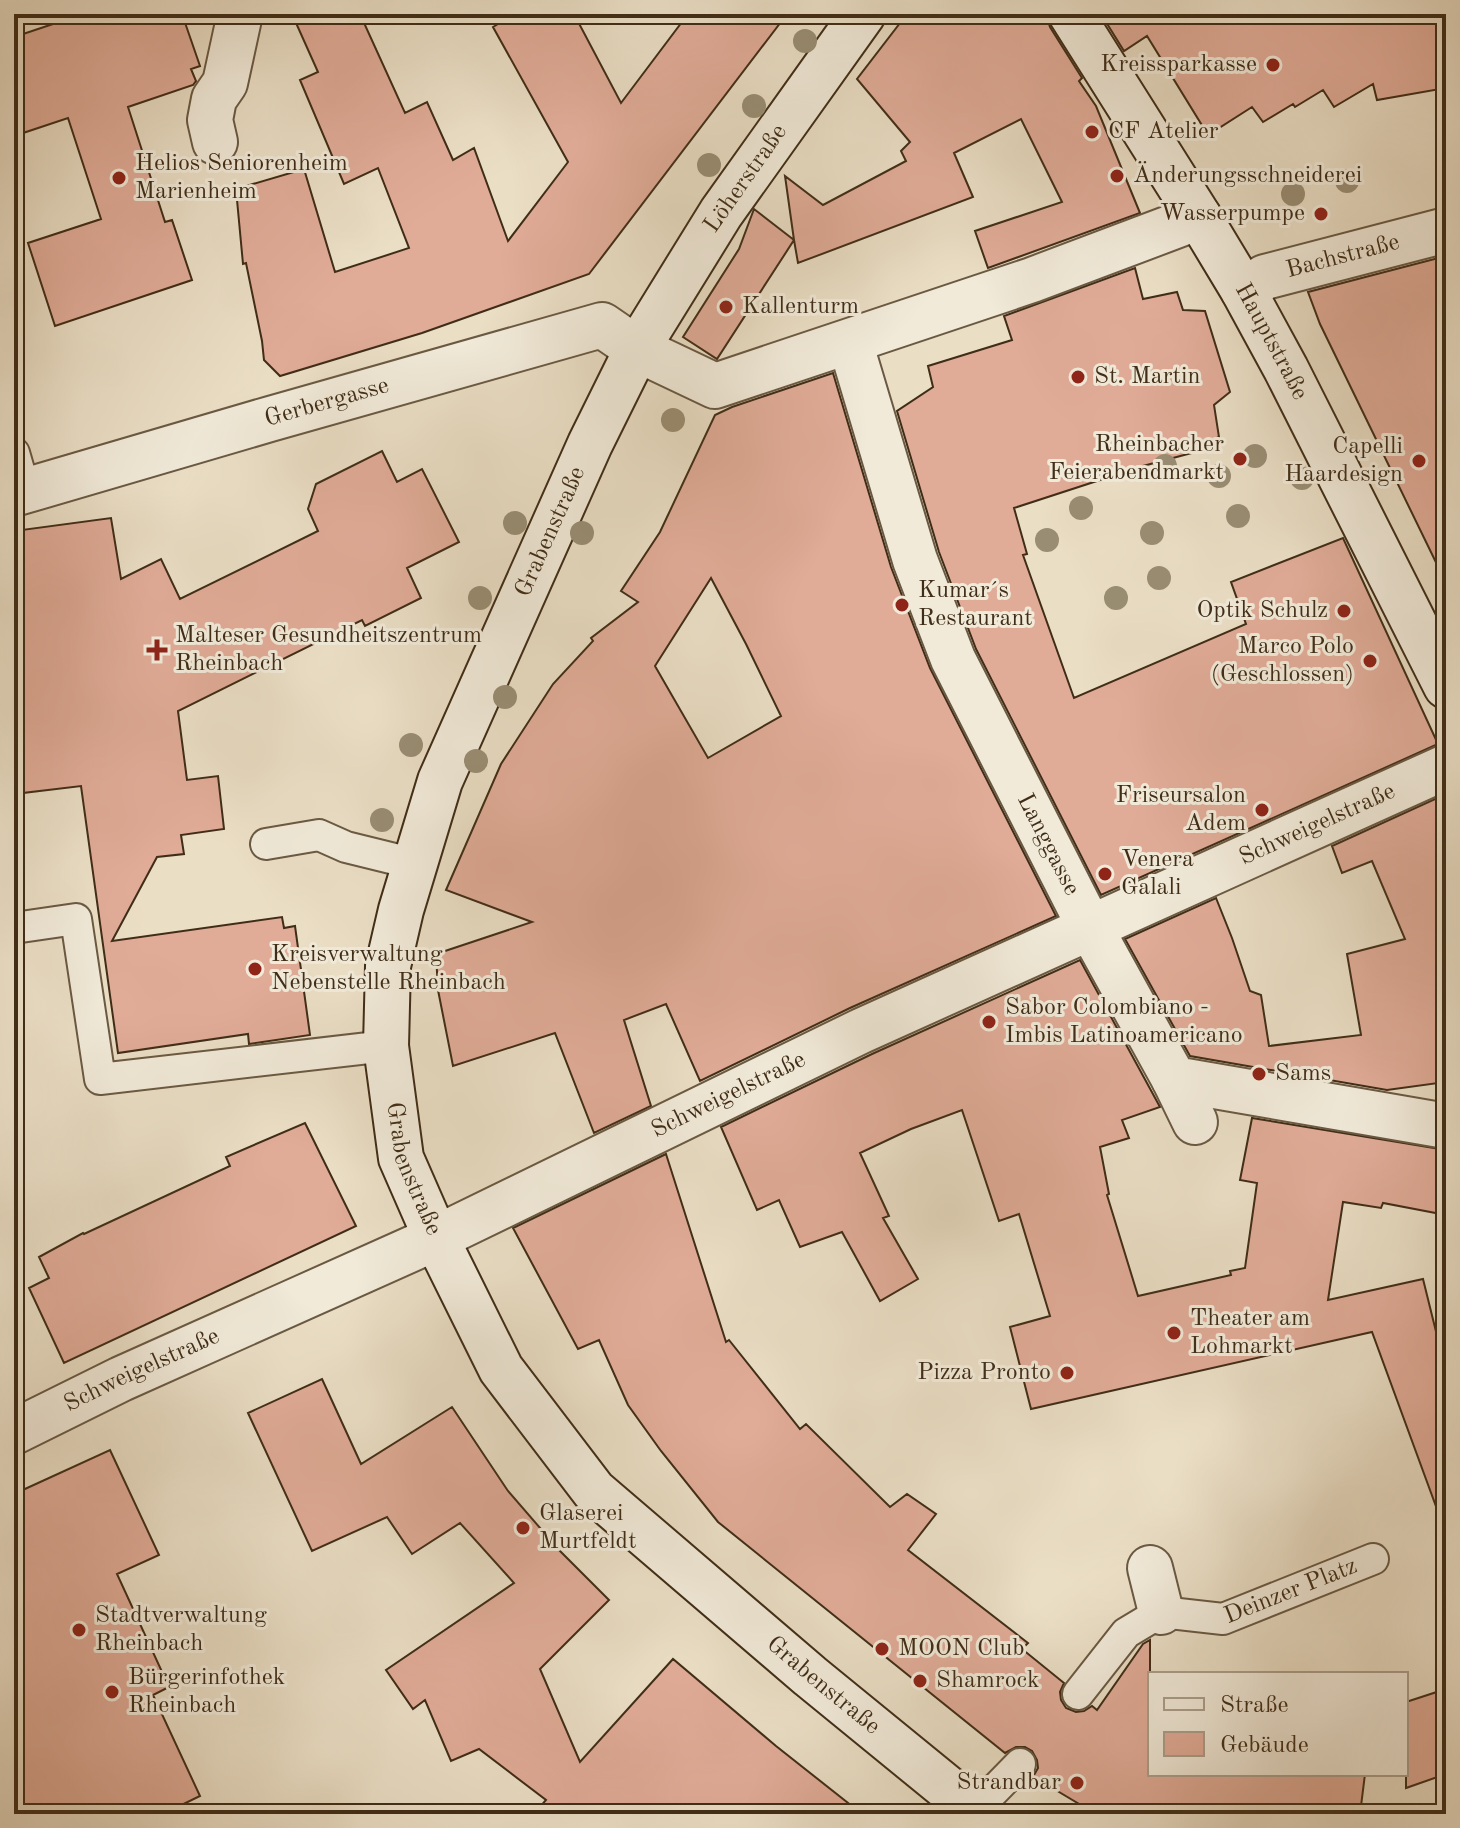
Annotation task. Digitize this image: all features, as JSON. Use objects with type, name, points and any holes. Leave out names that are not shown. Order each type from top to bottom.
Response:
[{"type":"street","points":[[215,142],[210,120],[214,99],[225,83],[240,14]]},
{"type":"street","name":"Löherstraße","points":[[637,349],[721,213],[863,14]]},
{"type":"street","name":"Hauptstraße","points":[[1071,14],[1243,290],[1446,686]]},
{"type":"street","points":[[637,349],[715,386],[1032,280],[1199,217]]},
{"type":"street","name":"Bachstraße","points":[[1243,290],[1265,277],[1446,230]]},
{"type":"street","name":"Gerbergasse","points":[[18,479],[255,424],[602,325],[637,349]]},
{"type":"street","name":"Langgasse","points":[[850,342],[915,560],[953,659],[1090,927],[1195,1122]]},
{"type":"street","name":"Grabenstraße","points":[[637,349],[590,444],[440,781],[401,910],[388,966],[386,1046],[401,1158],[436,1238],[501,1369],[594,1491],[975,1813]]},
{"type":"street","name":"Schweigelstraße","points":[[14,1432],[121,1379],[436,1238],[861,1031],[1446,767]]},
{"type":"street","points":[[1174,1079],[1446,1126]]},
{"type":"street","points":[[1150,1568],[1161,1612]]},
{"type":"lane","points":[[266,844],[319,835],[346,847],[415,864]]},
{"type":"lane","points":[[14,928],[76,919],[100,1079],[386,1046]]},
{"type":"lane","name":"Deinzer Platz","points":[[1161,1612],[1223,1619],[1373,1559]]},
{"type":"lane","points":[[1078,1694],[1126,1633],[1161,1612]]},
{"type":"lane","points":[[975,1813],[1020,1764]]},
{"type":"building","name":"Helios Seniorenheim Marienheim","points":[[83,14],[182,14],[200,66],[191,69],[196,81],[193,85],[128,107],[165,222],[172,220],[192,280],[55,326],[28,243],[101,219],[68,118],[14,136],[14,37]]},
{"type":"building","points":[[292,14],[360,14],[405,113],[427,102],[453,160],[474,148],[508,241],[568,162],[493,27],[515,14],[574,14],[621,103],[688,14],[787,14],[589,274],[422,333],[280,376],[264,360],[246,263],[243,264],[236,189],[304,169],[335,272],[409,248],[378,168],[344,184],[300,80],[318,72]]},
{"type":"building","points":[[907,14],[1046,14],[1050,27],[1082,78],[1079,81],[1096,106],[1140,213],[988,268],[975,231],[1062,202],[1021,119],[954,153],[973,197],[798,263],[785,176],[823,205],[906,161],[901,151],[910,142],[857,79]]},
{"type":"building","points":[[1101,14],[1446,14],[1446,88],[1377,100],[1373,84],[1334,107],[1323,90],[1263,122],[1252,107],[1208,135],[1147,36],[1124,51]]},
{"type":"building","name":"Kallenturm","points":[[754,209],[794,240],[717,359],[683,337],[739,249]]},
{"type":"building","points":[[1446,256],[1446,583],[1320,324],[1308,292]]},
{"type":"building","points":[[1135,268],[1143,299],[1177,292],[1183,310],[1205,311],[1230,392],[1214,405],[1219,437],[1197,446],[1199,451],[1014,508],[1027,554],[1023,555],[1074,698],[1246,624],[1231,582],[1343,538],[1438,744],[1101,895],[976,649],[939,552],[897,411],[933,387],[928,366],[1012,340],[1004,316]]},
{"type":"building","points":[[833,373],[891,567],[930,668],[1056,916],[850,1008],[700,1081],[666,1004],[624,1020],[651,1106],[594,1133],[555,1033],[453,1066],[438,990],[436,954],[532,922],[446,890],[501,764],[553,684],[593,641],[591,638],[638,602],[621,591],[660,532],[715,415]],"holes":[[[711,578],[781,716],[708,758],[655,666]]]},
{"type":"building","name":"Malteser Gesundheitszentrum Rheinbach","points":[[382,451],[397,482],[422,469],[459,542],[407,568],[421,598],[365,626],[362,620],[178,711],[187,780],[218,776],[224,829],[181,835],[184,854],[157,857],[112,941],[282,917],[284,928],[295,926],[310,1035],[249,1044],[248,1034],[118,1053],[81,786],[14,794],[14,531],[111,518],[121,579],[161,559],[180,599],[318,531],[308,509],[316,484]]},
{"type":"building","points":[[1446,794],[1446,1082],[1387,1090],[1190,1056],[1125,939],[1216,898],[1250,991],[1261,995],[1269,1046],[1361,1035],[1347,954],[1405,939],[1372,861],[1342,873],[1332,846]]},
{"type":"building","points":[[1080,960],[1160,1107],[1122,1120],[1129,1138],[1100,1147],[1107,1195],[1138,1296],[1231,1275],[1230,1271],[1245,1268],[1257,1183],[1240,1180],[1252,1118],[1446,1150],[1446,1215],[1383,1203],[1381,1208],[1343,1202],[1328,1300],[1423,1279],[1446,1372],[1446,1520],[1441,1520],[1372,1332],[1031,1409],[1010,1327],[1050,1316],[1019,1214],[999,1221],[962,1110],[860,1153],[889,1216],[883,1218],[918,1279],[880,1301],[842,1232],[800,1247],[779,1200],[757,1210],[721,1127],[872,1054]]},
{"type":"building","points":[[305,1123],[356,1226],[64,1363],[29,1288],[49,1278],[39,1257],[83,1233],[230,1166],[226,1157]]},
{"type":"building","points":[[666,1154],[726,1342],[729,1340],[800,1429],[806,1424],[890,1507],[907,1494],[936,1514],[908,1550],[1028,1643],[1022,1649],[1064,1683],[1060,1692],[1066,1708],[1076,1712],[1092,1706],[1097,1710],[1143,1644],[1150,1640],[1148,1776],[1365,1776],[1360,1814],[1096,1814],[1044,1783],[1034,1775],[1038,1768],[1032,1751],[1016,1747],[1005,1753],[718,1522],[628,1405],[599,1340],[578,1349],[513,1228]]},
{"type":"building","points":[[322,1379],[361,1464],[452,1407],[508,1491],[560,1551],[609,1600],[540,1669],[580,1762],[673,1659],[862,1814],[534,1814],[546,1800],[479,1749],[451,1761],[425,1700],[413,1709],[386,1670],[514,1583],[460,1523],[412,1554],[387,1517],[312,1551],[248,1413]]},
{"type":"building","name":"Stadtverwaltung Rheinbach","points":[[110,1450],[159,1555],[117,1574],[169,1687],[153,1695],[200,1796],[163,1814],[14,1814],[14,1494]]},
{"type":"building","points":[[1446,1689],[1446,1774],[1406,1788],[1408,1776],[1408,1701]]},
{"type":"place","name":"Kreissparkasse","points":[[1273,65]]},
{"type":"place","name":"CF Atelier","points":[[1092,132]]},
{"type":"place","name":"Änderungsschneiderei","points":[[1117,176]]},
{"type":"place","name":"Helios Seniorenheim Marienheim","points":[[119,178]]},
{"type":"place","name":"Wasserpumpe","points":[[1321,214]]},
{"type":"place","name":"Kallenturm","points":[[726,307]]},
{"type":"place","name":"St. Martin","points":[[1078,377]]},
{"type":"place","name":"Rheinbacher Feierabendmarkt","points":[[1240,459]]},
{"type":"place","name":"Capelli Haardesign","points":[[1419,461]]},
{"type":"place","name":"Kumar´s Restaurant","points":[[902,605]]},
{"type":"place","name":"Optik Schulz","points":[[1344,611]]},
{"type":"place","name":"Malteser Gesundheitszentrum Rheinbach","points":[[157,650]]},
{"type":"place","name":"Marco Polo (Geschlossen)","points":[[1370,661]]},
{"type":"place","name":"Friseursalon Adem","points":[[1262,810]]},
{"type":"place","name":"Venera Galali","points":[[1105,874]]},
{"type":"place","name":"Kreisverwaltung Nebenstelle Rheinbach","points":[[255,969]]},
{"type":"place","name":"Sabor Colombiano - Imbis Latinoamericano","points":[[989,1022]]},
{"type":"place","name":"Sams","points":[[1259,1074]]},
{"type":"place","name":"Theater am Lohmarkt","points":[[1174,1333]]},
{"type":"place","name":"Pizza Pronto","points":[[1067,1373]]},
{"type":"place","name":"Glaserei Murtfeldt","points":[[523,1528]]},
{"type":"place","name":"Stadtverwaltung Rheinbach","points":[[79,1630]]},
{"type":"place","name":"MOON Club","points":[[882,1649]]},
{"type":"place","name":"Shamrock","points":[[920,1681]]},
{"type":"place","name":"Bürgerinfothek Rheinbach","points":[[112,1692]]},
{"type":"place","name":"Strandbar","points":[[1077,1783]]}]
